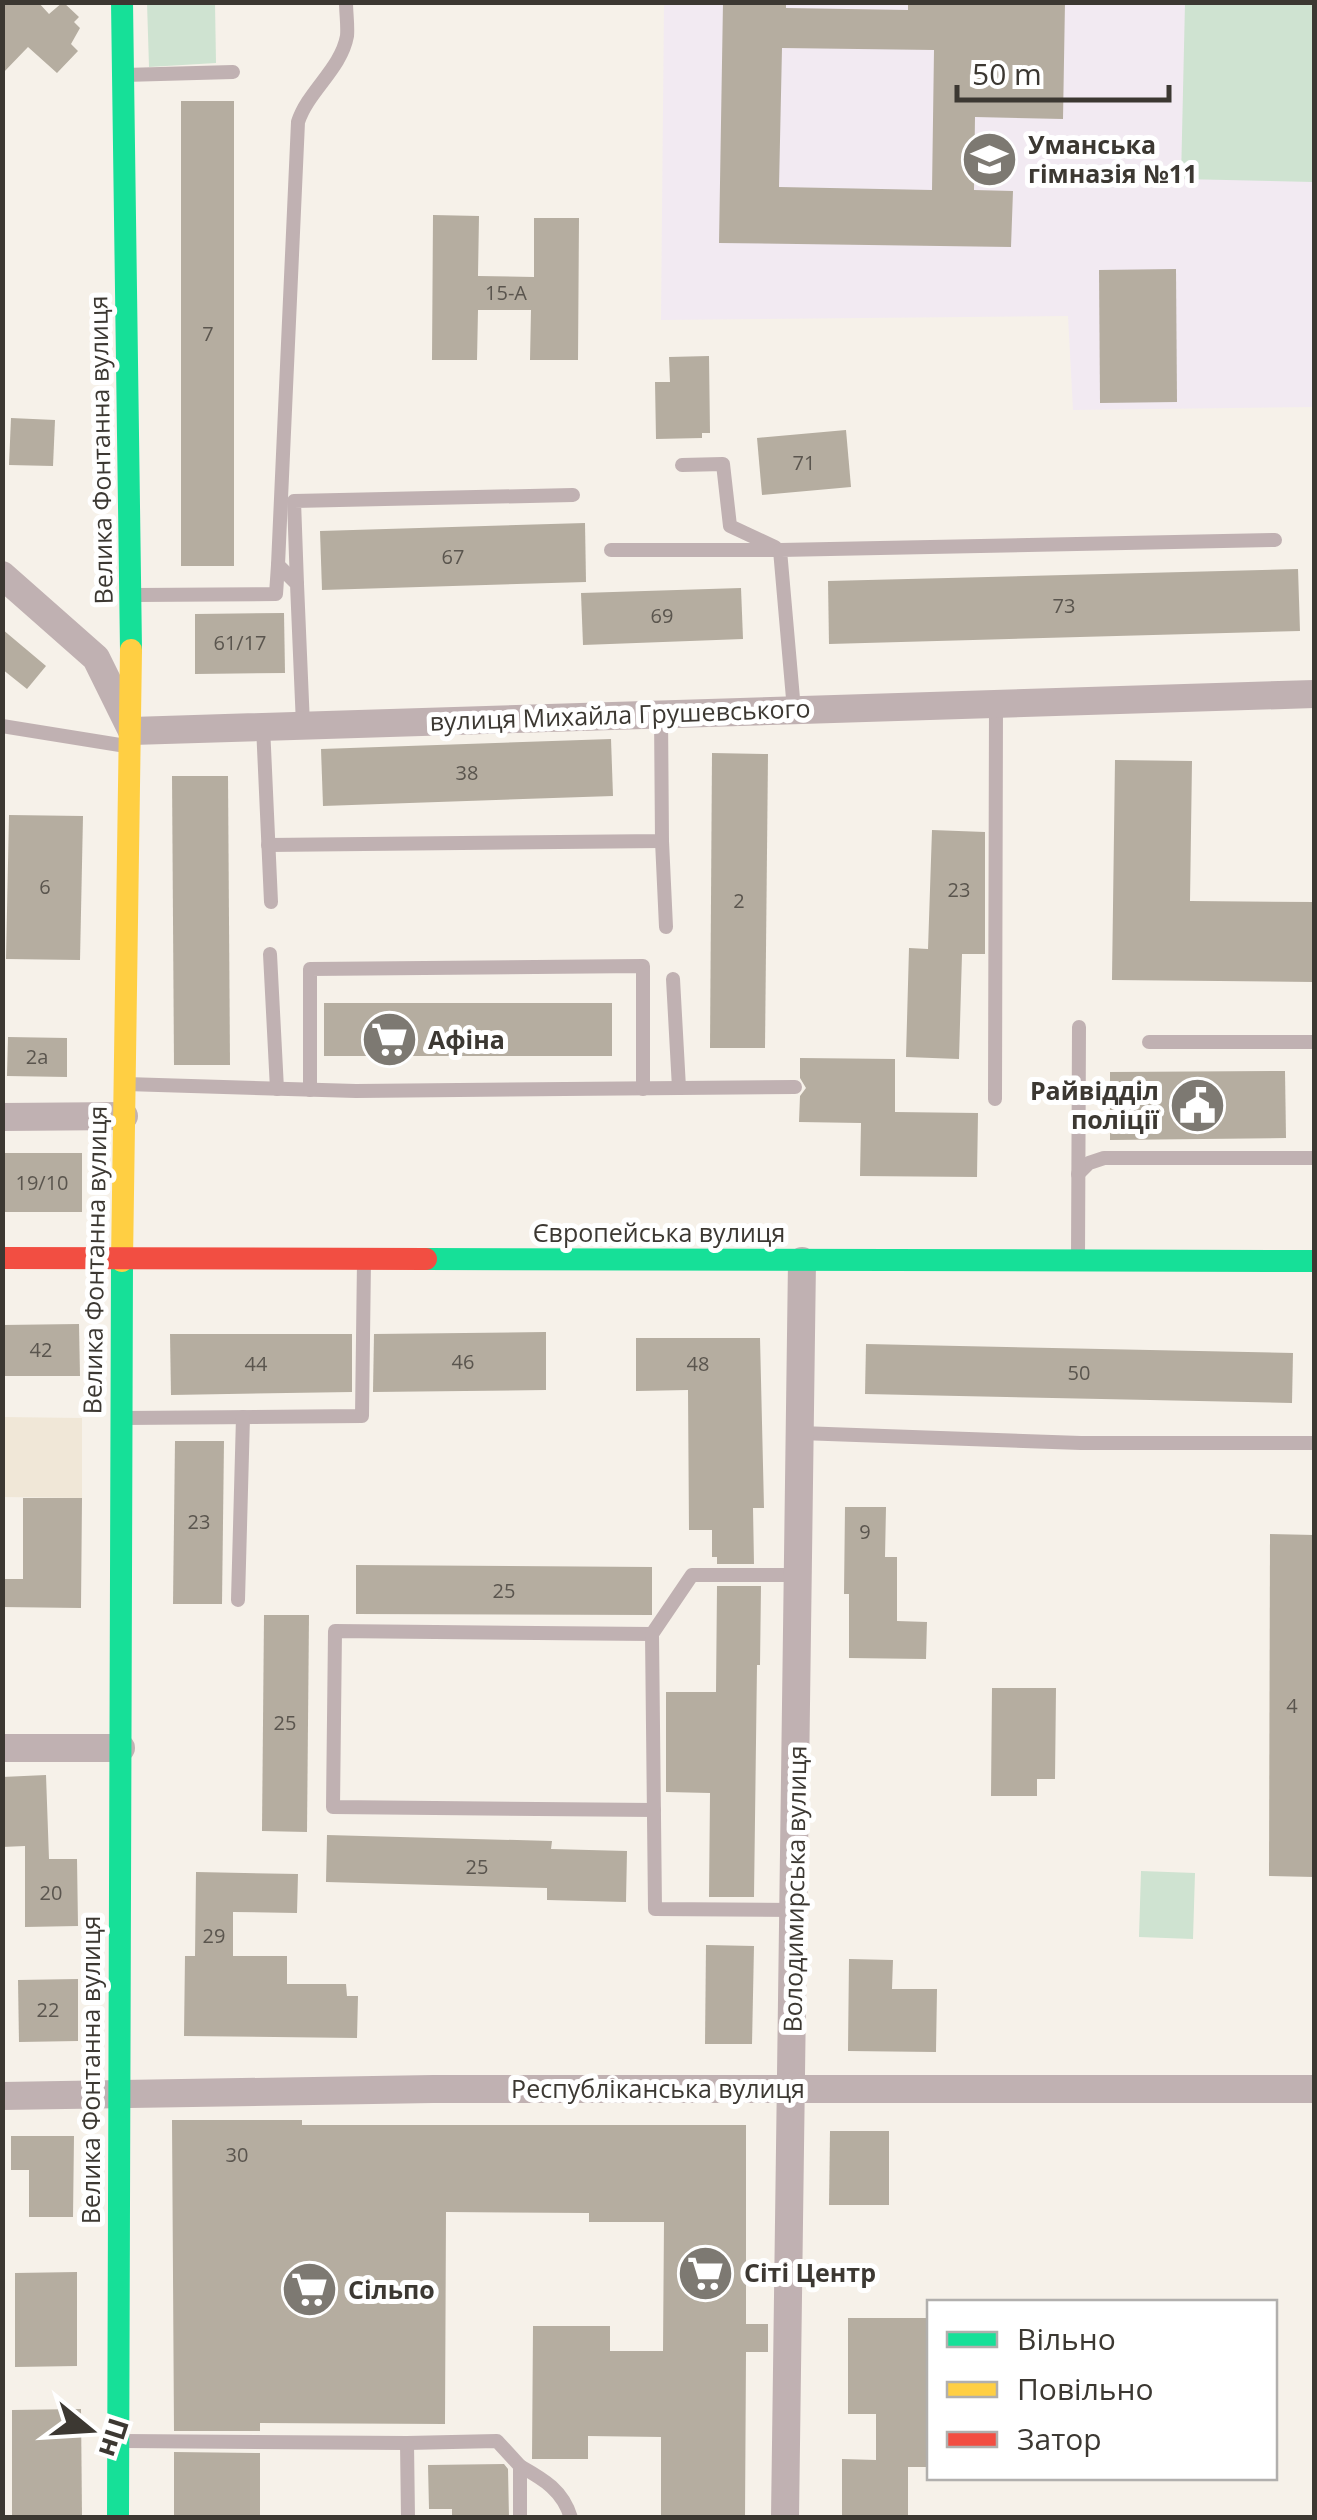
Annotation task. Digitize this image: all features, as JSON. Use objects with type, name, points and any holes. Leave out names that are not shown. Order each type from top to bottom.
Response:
[{"type":"street","name":"Велика Фонтанна вулиця","points":[[118,2518],[122,1259],[132,739],[122,2]]},
{"type":"street","points":[[2,575],[96,658],[132,739]]},
{"type":"street","name":"вулиця Михайла Грушевського","points":[[132,739],[263,726],[1314,694]]},
{"type":"street","points":[[2,1117],[124,1116]]},
{"type":"street","name":"Європейська вулиця","points":[[2,1258],[1314,1261]]},
{"type":"street","name":"Володимирська вулиця","points":[[786,2518],[802,1260]]},
{"type":"street","points":[[2,1748],[121,1748]]},
{"type":"street","name":"Республіканська вулиця","points":[[2,2096],[432,2089],[1314,2088]]},
{"type":"lane","points":[[130,595],[276,594],[298,122],[302,108],[329,74],[347,37],[346,2]]},
{"type":"lane","points":[[123,75],[233,72]]},
{"type":"lane","points":[[682,465],[723,464],[730,526],[780,550]]},
{"type":"lane","points":[[303,725],[294,501],[573,495]]},
{"type":"lane","points":[[611,550],[1274,540]]},
{"type":"lane","points":[[780,550],[794,710]]},
{"type":"lane","points":[[278,564],[297,584]]},
{"type":"lane","points":[[994,1098],[996,704]]},
{"type":"lane","points":[[662,714],[666,927]]},
{"type":"lane","points":[[2,726],[132,739]]},
{"type":"lane","points":[[263,726],[272,902]]},
{"type":"lane","points":[[268,846],[662,842]]},
{"type":"lane","points":[[270,954],[277,1089]]},
{"type":"lane","points":[[310,1090],[310,969],[623,966],[643,966],[643,1089]]},
{"type":"lane","points":[[674,979],[680,1088]]},
{"type":"lane","points":[[1078,1261],[1079,1027]]},
{"type":"lane","points":[[1149,1042],[1314,1042]]},
{"type":"lane","points":[[125,1084],[310,1090],[795,1087]]},
{"type":"lane","points":[[1078,1174],[1089,1163],[1104,1158],[1314,1158]]},
{"type":"lane","points":[[121,1418],[362,1416],[364,1260]]},
{"type":"lane","points":[[238,1600],[243,1417]]},
{"type":"lane","points":[[800,1433],[1081,1443],[1314,1443]]},
{"type":"lane","points":[[794,1910],[655,1909],[652,1634],[692,1575],[798,1574]]},
{"type":"lane","points":[[652,1634],[334,1631],[333,1807],[654,1810]]},
{"type":"lane","points":[[117,2441],[496,2441],[520,2466],[557,2492],[571,2518]]},
{"type":"lane","points":[[407,2443],[408,2518]]},
{"type":"lane","points":[[520,2466],[520,2518]]},
{"type":"shaded area","name":"Уманська гімназія №11","points":[[664,3],[1314,3],[1314,407],[1073,410],[1068,316],[661,320]]},
{"type":"shaded area","points":[[3,1417],[82,1418],[82,1498],[3,1497]]},
{"type":"green space","points":[[147,3],[215,3],[216,63],[149,67]]},
{"type":"green space","points":[[1185,3],[1314,3],[1313,182],[1181,179]]},
{"type":"green space","points":[[1141,1871],[1195,1873],[1193,1939],[1139,1937]]},
{"type":"building","points":[[2,2],[38,2],[49,14],[63,2],[79,17],[74,22],[80,28],[71,44],[78,51],[57,73],[28,47],[2,74]]},
{"type":"building","points":[[723,2],[786,2],[786,8],[908,10],[908,2],[1065,2],[1063,119],[975,117],[974,190],[1013,191],[1011,247],[719,243]],"holes":[[[782,48],[934,50],[932,190],[779,187]]]},
{"type":"building","points":[[181,101],[234,101],[234,566],[181,566]]},
{"type":"building","points":[[433,215],[479,216],[478,276],[534,277],[534,218],[579,218],[578,360],[530,360],[531,310],[478,310],[477,360],[432,360]]},
{"type":"building","points":[[1176,269],[1177,402],[1100,403],[1099,270]]},
{"type":"building","points":[[709,356],[710,433],[702,433],[702,438],[656,439],[655,382],[670,382],[669,357]]},
{"type":"building","points":[[11,418],[55,420],[53,466],[9,465]]},
{"type":"building","points":[[846,430],[851,487],[762,495],[757,438]]},
{"type":"building","points":[[585,523],[586,582],[322,590],[320,531]]},
{"type":"building","points":[[1298,569],[1300,631],[829,644],[828,581]]},
{"type":"building","points":[[741,588],[743,639],[583,645],[581,593]]},
{"type":"building","points":[[284,613],[285,673],[195,674],[195,614]]},
{"type":"building","points":[[2,629],[46,666],[27,689],[2,669]]},
{"type":"building","points":[[611,739],[613,796],[323,806],[321,749]]},
{"type":"building","points":[[712,753],[768,754],[765,1048],[710,1048]]},
{"type":"building","points":[[1115,760],[1192,761],[1190,901],[1314,902],[1314,982],[1112,980]]},
{"type":"building","points":[[172,776],[228,776],[230,1065],[174,1065]]},
{"type":"building","points":[[9,815],[83,816],[80,960],[6,959]]},
{"type":"building","points":[[932,830],[985,832],[985,954],[962,954],[959,1059],[906,1057],[909,948],[928,949]]},
{"type":"building","points":[[324,1003],[612,1003],[612,1056],[324,1056]]},
{"type":"building","points":[[8,1037],[67,1038],[67,1077],[7,1076]]},
{"type":"building","points":[[800,1058],[895,1059],[895,1112],[978,1113],[977,1177],[860,1176],[861,1123],[799,1122],[800,1096],[806,1088],[800,1078]]},
{"type":"building","name":"Райвідділ поліції","points":[[1285,1071],[1286,1138],[1110,1140],[1110,1072]]},
{"type":"building","points":[[2,1153],[82,1153],[82,1212],[2,1212]]},
{"type":"building","points":[[79,1324],[80,1376],[2,1376],[2,1325]]},
{"type":"building","points":[[546,1332],[546,1390],[373,1392],[374,1334]]},
{"type":"building","points":[[170,1334],[352,1334],[352,1392],[171,1395]]},
{"type":"building","points":[[636,1338],[760,1338],[764,1508],[753,1508],[754,1564],[717,1564],[717,1557],[712,1557],[712,1530],[689,1530],[688,1390],[636,1391]]},
{"type":"building","points":[[866,1344],[1293,1353],[1292,1403],[865,1394]]},
{"type":"building","points":[[175,1441],[224,1441],[222,1604],[173,1604]]},
{"type":"building","points":[[23,1498],[82,1498],[81,1608],[2,1607],[2,1579],[23,1579]]},
{"type":"building","points":[[845,1507],[886,1507],[885,1557],[897,1557],[897,1621],[927,1622],[926,1659],[849,1658],[849,1594],[844,1594]]},
{"type":"building","points":[[1270,1534],[1314,1535],[1314,1877],[1269,1876]]},
{"type":"building","points":[[356,1565],[652,1567],[652,1615],[356,1614]]},
{"type":"building","points":[[717,1586],[761,1586],[754,1897],[709,1897],[710,1793],[666,1792],[666,1692],[716,1692]]},
{"type":"building","points":[[264,1615],[309,1615],[307,1832],[262,1831]]},
{"type":"building","points":[[992,1688],[1056,1688],[1055,1779],[1037,1779],[1037,1796],[991,1796]]},
{"type":"building","points":[[46,1775],[49,1859],[77,1859],[78,1926],[25,1927],[25,1846],[2,1847],[2,1777]]},
{"type":"building","points":[[327,1835],[552,1841],[551,1849],[627,1851],[626,1902],[547,1900],[547,1888],[326,1882]]},
{"type":"building","points":[[196,1872],[298,1874],[297,1913],[233,1912],[233,1956],[287,1956],[287,1984],[346,1984],[347,1996],[358,1996],[357,2038],[184,2036],[185,1956],[195,1956]]},
{"type":"building","points":[[706,1945],[754,1946],[752,2044],[705,2044]]},
{"type":"building","points":[[849,1959],[893,1960],[892,1989],[937,1989],[936,2052],[848,2051]]},
{"type":"building","points":[[78,1979],[78,2041],[19,2042],[18,1980]]},
{"type":"building","points":[[172,2120],[302,2120],[302,2125],[746,2125],[746,2324],[768,2324],[768,2352],[746,2352],[745,2518],[661,2518],[661,2437],[588,2436],[588,2459],[532,2459],[533,2326],[610,2326],[610,2351],[663,2351],[664,2222],[589,2222],[589,2213],[446,2212],[445,2424],[260,2423],[260,2431],[174,2431]]},
{"type":"building","points":[[830,2131],[889,2131],[889,2205],[829,2205]]},
{"type":"building","points":[[11,2136],[74,2136],[73,2217],[29,2217],[29,2170],[11,2170]]},
{"type":"building","points":[[77,2272],[77,2366],[15,2367],[15,2273]]},
{"type":"building","points":[[848,2318],[927,2318],[926,2467],[908,2467],[908,2518],[842,2518],[842,2459],[876,2460],[876,2414],[848,2414]]},
{"type":"building","points":[[81,2409],[82,2518],[12,2518],[12,2410]]},
{"type":"building","points":[[174,2452],[260,2453],[260,2518],[174,2518]]},
{"type":"building","points":[[504,2464],[508,2469],[509,2518],[452,2518],[452,2509],[429,2509],[428,2465]]},
{"type":"traffic: fast","points":[[122,2],[131,650]]},
{"type":"traffic: fast","points":[[426,1259],[1314,1261]]},
{"type":"traffic: fast","points":[[118,2518],[122,1261]]},
{"type":"traffic: slow","points":[[122,1261],[131,650]]},
{"type":"traffic: jam","points":[[2,1258],[426,1259]]},
{"type":"place","name":"Уманська гімназія №11","points":[[989,159]]},
{"type":"place","name":"Афіна","points":[[389,1040]]},
{"type":"place","name":"Райвідділ поліції","points":[[1198,1105]]},
{"type":"place","name":"Сіті Центр","points":[[705,2273]]},
{"type":"place","name":"Сільпо","points":[[309,2290]]}]
